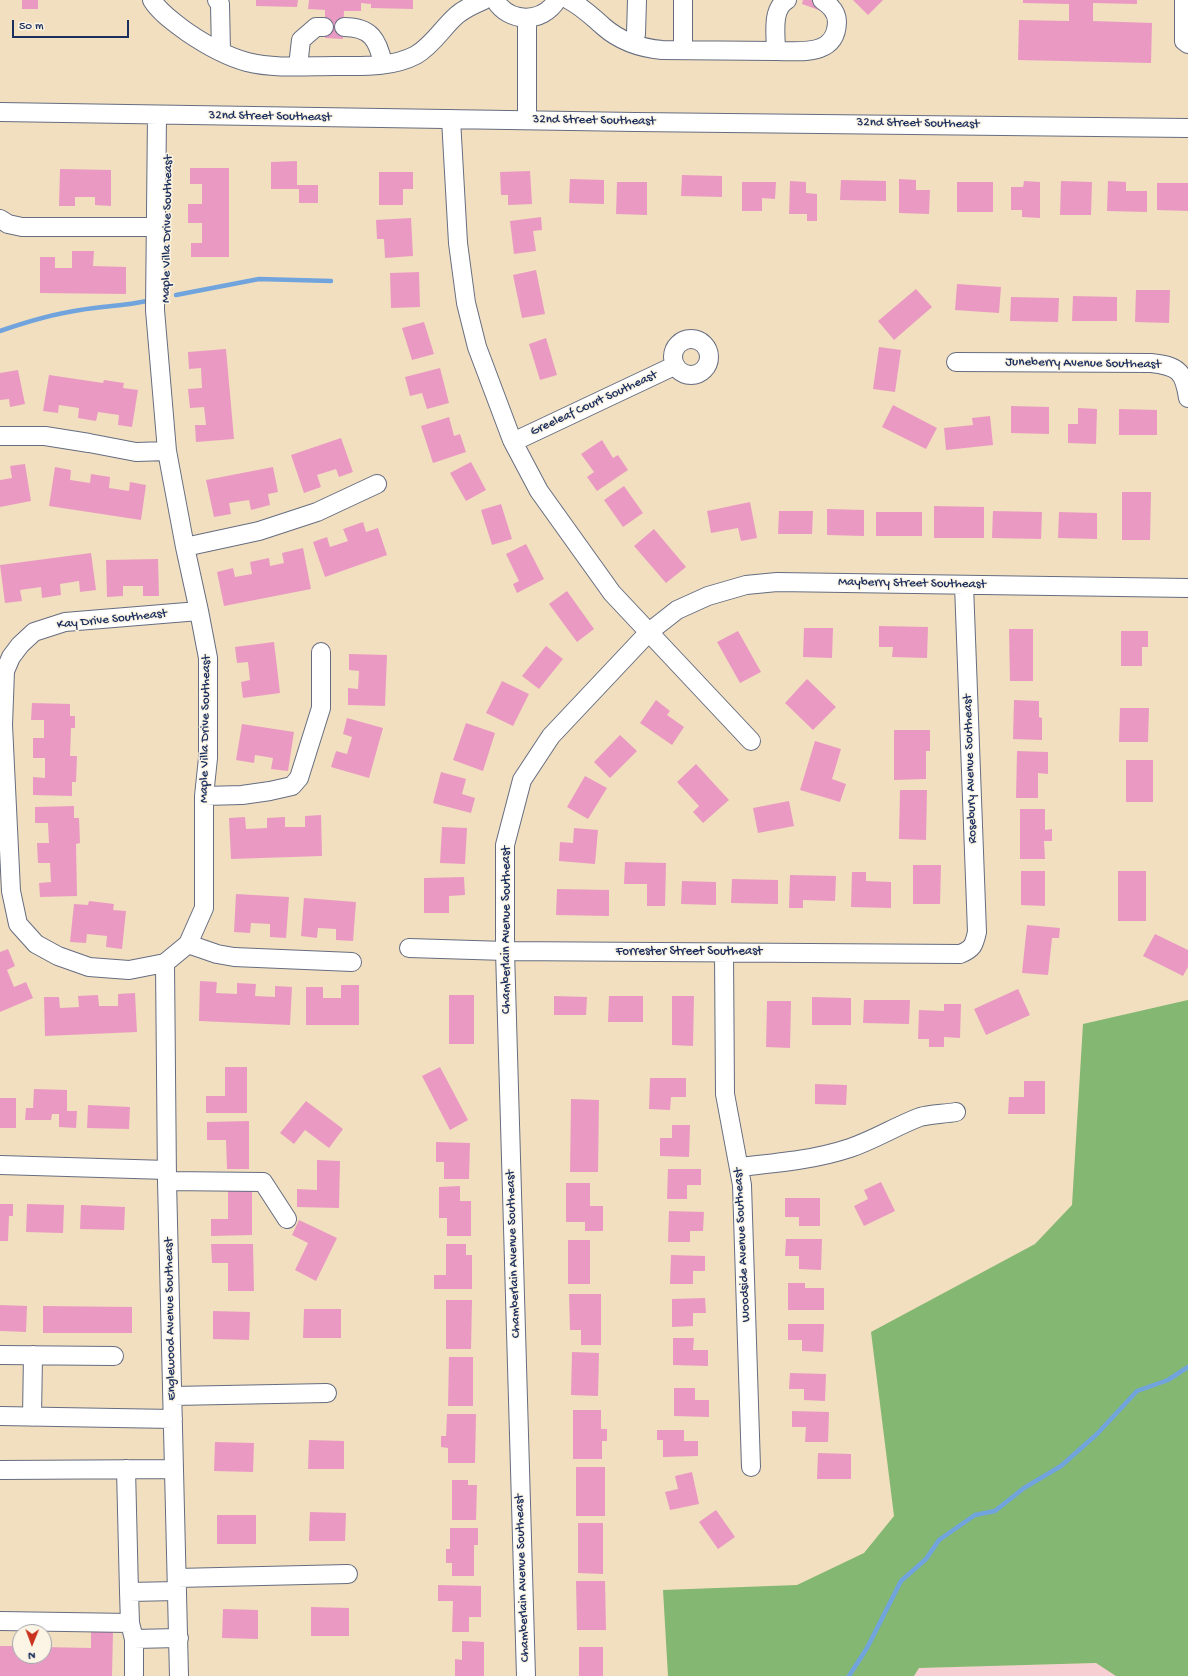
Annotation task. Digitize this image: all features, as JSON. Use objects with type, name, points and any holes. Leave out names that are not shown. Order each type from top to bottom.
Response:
[{"type":"street","points":[[152,0],[158,9],[180,28],[202,43],[248,62],[280,66],[371,66],[396,63],[416,55],[427,46],[458,14],[471,5],[484,0]]},
{"type":"street","points":[[217,0],[220,4],[221,52]]},
{"type":"street","points":[[495,0],[508,14],[520,18],[527,18],[544,13],[556,0]]},
{"type":"street","points":[[569,0],[593,16],[604,27],[620,38],[644,48],[776,51],[810,51],[821,48],[830,42],[836,32],[837,19],[830,5],[822,0]]},
{"type":"street","points":[[632,43],[636,34],[637,0]]},
{"type":"street","points":[[683,0],[683,50]]},
{"type":"street","points":[[776,51],[776,22],[778,11],[782,3],[787,0]]},
{"type":"street","points":[[1184,0],[1184,41],[1188,44]]},
{"type":"street","points":[[527,18],[527,120]]},
{"type":"street","points":[[298,66],[301,40],[316,27],[324,27]]},
{"type":"street","points":[[344,27],[352,27],[370,33],[380,50],[383,64]]},
{"type":"street","name":"32nd Street Southeast","points":[[0,112],[1188,128]]},
{"type":"street","name":"Maple Villa Drive Southeast","points":[[163,115],[156,227],[155,310],[167,451],[185,547],[200,611],[208,658],[208,758],[204,796],[204,908],[188,944],[165,962]]},
{"type":"street","name":"Maple Villa Drive Southeast","points":[[158,342],[167,311],[163,115]]},
{"type":"street","points":[[451,119],[458,243],[466,303],[477,347],[490,386],[513,442],[538,491],[612,593],[751,741]]},
{"type":"street","points":[[0,219],[8,224],[22,227],[156,227]]},
{"type":"street","name":"Juneberry Avenue Southeast","points":[[956,362],[1151,363],[1168,365],[1179,372],[1186,382],[1188,398]]},
{"type":"street","name":"Greeleaf Court Southeast","points":[[513,442],[674,366]]},
{"type":"street","points":[[0,436],[45,436],[136,452],[167,451]]},
{"type":"street","points":[[185,547],[266,529],[317,512],[377,484]]},
{"type":"street","name":"Mayberry Street Southeast","points":[[649,632],[677,610],[708,596],[746,585],[777,582],[1188,588]]},
{"type":"street","name":"Rosebury Avenue Southeast","points":[[964,585],[977,932],[975,943],[970,951]]},
{"type":"street","name":"Kay Drive Southeast","points":[[165,962],[129,970],[89,967],[58,956],[36,944],[18,924],[10,891],[3,725],[5,671],[11,657],[20,645],[34,632],[65,622],[200,611]]},
{"type":"street","name":"Chamberlain Avenue Southeast","points":[[526,1676],[505,951],[505,845],[522,780],[551,736],[649,632]]},
{"type":"street","points":[[204,796],[242,795],[270,791],[292,786],[299,778],[322,708],[321,652]]},
{"type":"street","points":[[188,944],[217,954],[234,957],[352,962]]},
{"type":"street","name":"Forrester Street Southeast","points":[[409,948],[505,951],[724,953],[960,954],[970,951]]},
{"type":"street","name":"Woodside Avenue Southeast","points":[[724,953],[725,1094],[742,1185],[751,1467]]},
{"type":"street","name":"Englewood Avenue Southeast","points":[[165,962],[167,1176],[179,1676]]},
{"type":"street","points":[[739,1167],[796,1161],[823,1156],[856,1146],[921,1117],[956,1112]]},
{"type":"street","points":[[0,1165],[263,1182],[287,1220]]},
{"type":"street","points":[[0,1355],[114,1356]]},
{"type":"street","points":[[32,1417],[33,1355]]},
{"type":"street","points":[[173,1396],[327,1393]]},
{"type":"street","points":[[0,1416],[173,1419]]},
{"type":"street","points":[[126,1469],[129,1592],[134,1676]]},
{"type":"street","points":[[0,1470],[174,1469]]},
{"type":"street","points":[[129,1592],[177,1585],[348,1574]]},
{"type":"street","points":[[0,1621],[132,1631],[178,1638]]},
{"type":"shaded area","points":[[1097,1663],[1116,1676],[914,1676],[918,1668]]},
{"type":"green space","points":[[1188,1000],[1188,1676],[1116,1676],[1096,1663],[919,1668],[914,1676],[668,1676],[663,1590],[797,1585],[864,1553],[894,1516],[871,1332],[1035,1244],[1072,1205],[1083,1024]]},
{"type":"building","points":[[22,0],[38,0],[38,9],[22,9]]},
{"type":"building","points":[[256,0],[298,0],[297,7],[256,6]]},
{"type":"building","points":[[309,0],[413,0],[413,9],[371,8],[371,4],[361,3],[361,11],[344,11],[343,39],[325,38],[325,10],[308,9]]},
{"type":"building","points":[[803,0],[822,0],[819,10],[802,4]]},
{"type":"building","points":[[853,0],[883,0],[868,15]]},
{"type":"building","points":[[1023,0],[1137,0],[1137,4],[1093,3],[1093,21],[1152,23],[1151,63],[1018,60],[1019,20],[1069,21],[1069,4],[1023,3]]},
{"type":"building","points":[[297,161],[297,185],[318,185],[318,203],[299,203],[299,189],[271,189],[271,162]]},
{"type":"building","points":[[190,168],[229,168],[229,257],[191,257],[191,243],[202,243],[202,223],[188,223],[188,204],[202,204],[202,184],[190,184]]},
{"type":"building","points":[[60,169],[111,170],[111,206],[95,205],[95,197],[75,197],[75,206],[59,206]]},
{"type":"building","points":[[530,171],[532,204],[508,205],[508,195],[501,195],[500,172]]},
{"type":"building","points":[[379,172],[413,172],[413,189],[403,189],[403,205],[379,205]]},
{"type":"building","points":[[682,175],[722,176],[722,197],[681,196]]},
{"type":"building","points":[[570,179],[604,180],[604,204],[569,203]]},
{"type":"building","points":[[899,179],[916,180],[916,190],[930,190],[929,214],[899,213]]},
{"type":"building","points":[[841,180],[886,181],[886,201],[840,200]]},
{"type":"building","points":[[790,181],[806,182],[806,193],[817,194],[817,221],[807,221],[807,214],[789,214]]},
{"type":"building","points":[[1024,181],[1040,182],[1040,218],[1022,217],[1022,210],[1011,210],[1011,187],[1023,187]]},
{"type":"building","points":[[1061,181],[1092,182],[1091,215],[1060,215]]},
{"type":"building","points":[[1108,181],[1126,182],[1126,191],[1147,191],[1147,212],[1107,211]]},
{"type":"building","points":[[617,182],[647,182],[647,215],[616,214]]},
{"type":"building","points":[[742,182],[776,182],[775,199],[762,198],[762,211],[742,211]]},
{"type":"building","points":[[957,182],[993,182],[993,212],[957,212]]},
{"type":"building","points":[[1157,183],[1188,183],[1188,211],[1157,210]]},
{"type":"building","points":[[541,217],[542,230],[533,231],[536,251],[514,254],[510,221]]},
{"type":"building","points":[[411,218],[413,256],[385,258],[384,239],[377,239],[376,220]]},
{"type":"building","points":[[72,251],[94,251],[93,266],[126,267],[126,294],[40,293],[40,257],[55,257],[55,268],[72,268]]},
{"type":"building","points":[[536,270],[545,314],[522,318],[513,275]]},
{"type":"building","points":[[419,272],[420,307],[391,308],[390,273]]},
{"type":"building","points":[[957,284],[1001,287],[999,313],[955,310]]},
{"type":"building","points":[[916,289],[932,307],[894,340],[878,321]]},
{"type":"building","points":[[1136,290],[1170,290],[1169,323],[1135,322]]},
{"type":"building","points":[[1073,296],[1117,297],[1117,321],[1072,321]]},
{"type":"building","points":[[1011,297],[1059,298],[1058,322],[1010,321]]},
{"type":"building","points":[[424,322],[434,354],[412,360],[402,328]]},
{"type":"building","points":[[546,338],[557,375],[540,380],[529,344]]},
{"type":"building","points":[[879,347],[901,350],[895,392],[873,389]]},
{"type":"building","points":[[226,349],[234,439],[196,442],[195,425],[206,425],[204,407],[190,408],[188,389],[202,388],[201,368],[189,369],[188,352]]},
{"type":"building","points":[[440,368],[449,403],[427,409],[422,393],[410,396],[405,377]]},
{"type":"building","points":[[18,370],[25,404],[10,407],[9,399],[0,400],[0,373]]},
{"type":"building","points":[[49,375],[103,383],[104,380],[124,383],[123,388],[138,390],[132,427],[118,425],[119,415],[98,412],[96,421],[78,418],[79,408],[59,405],[58,413],[43,411]]},
{"type":"building","points":[[893,405],[937,428],[926,449],[882,427]]},
{"type":"building","points":[[1011,406],[1049,407],[1049,434],[1011,433]]},
{"type":"building","points":[[1078,408],[1097,409],[1096,444],[1068,443],[1068,424],[1078,424]]},
{"type":"building","points":[[1119,409],[1157,410],[1157,435],[1119,435]]},
{"type":"building","points":[[990,416],[993,445],[946,450],[944,428],[973,425],[972,418]]},
{"type":"building","points":[[449,417],[454,436],[460,434],[466,452],[433,463],[421,426]]},
{"type":"building","points":[[341,438],[353,472],[339,477],[336,469],[317,475],[321,487],[304,493],[291,455]]},
{"type":"building","points":[[602,440],[613,458],[618,455],[628,470],[597,491],[587,477],[594,472],[581,454]]},
{"type":"building","points":[[471,462],[486,490],[466,501],[450,473]]},
{"type":"building","points":[[25,464],[31,501],[0,507],[0,480],[12,478],[10,466]]},
{"type":"building","points":[[55,467],[71,470],[70,480],[90,483],[91,474],[110,477],[109,488],[129,491],[130,482],[146,485],[141,520],[49,506]]},
{"type":"building","points":[[273,467],[278,492],[268,494],[270,505],[251,510],[249,500],[229,503],[231,514],[214,517],[206,480]]},
{"type":"building","points":[[624,486],[643,513],[623,527],[604,500]]},
{"type":"building","points":[[1122,492],[1151,492],[1150,540],[1122,540]]},
{"type":"building","points":[[750,502],[757,538],[741,541],[738,528],[711,533],[707,511]]},
{"type":"building","points":[[501,504],[512,539],[492,545],[481,510]]},
{"type":"building","points":[[934,506],[984,507],[984,538],[934,538]]},
{"type":"building","points":[[827,509],[864,510],[864,536],[827,535]]},
{"type":"building","points":[[779,511],[813,511],[812,534],[778,534]]},
{"type":"building","points":[[993,511],[1042,512],[1041,539],[992,538]]},
{"type":"building","points":[[876,512],[922,512],[922,536],[876,536]]},
{"type":"building","points":[[1059,512],[1097,513],[1097,539],[1058,538]]},
{"type":"building","points":[[363,522],[366,532],[378,528],[387,555],[325,577],[313,542],[327,537],[330,547],[348,541],[343,529]]},
{"type":"building","points":[[654,529],[686,567],[666,583],[634,546]]},
{"type":"building","points":[[526,544],[544,579],[517,593],[513,584],[519,581],[506,554]]},
{"type":"building","points":[[303,548],[311,589],[224,606],[217,572],[233,568],[235,577],[252,574],[250,562],[269,558],[270,566],[284,563],[282,553]]},
{"type":"building","points":[[91,553],[96,590],[80,592],[79,581],[60,584],[61,595],[42,598],[41,587],[20,590],[22,601],[5,603],[0,565]]},
{"type":"building","points":[[158,559],[159,596],[143,596],[143,586],[123,586],[123,596],[107,597],[106,560]]},
{"type":"building","points":[[567,591],[594,629],[577,642],[549,604]]},
{"type":"building","points":[[879,626],[928,627],[927,658],[892,657],[893,647],[879,647]]},
{"type":"building","points":[[804,628],[833,628],[832,658],[803,657]]},
{"type":"building","points":[[1009,629],[1033,629],[1033,681],[1010,681]]},
{"type":"building","points":[[738,631],[761,672],[740,683],[717,642]]},
{"type":"building","points":[[1121,631],[1148,631],[1148,647],[1142,647],[1142,666],[1121,666]]},
{"type":"building","points":[[274,642],[280,693],[243,698],[241,682],[250,680],[248,662],[237,663],[235,647]]},
{"type":"building","points":[[546,646],[563,659],[539,689],[522,676]]},
{"type":"building","points":[[349,654],[387,655],[385,706],[348,705],[348,688],[358,689],[359,671],[349,670]]},
{"type":"building","points":[[807,679],[836,707],[813,730],[785,703]]},
{"type":"building","points":[[502,681],[529,694],[513,726],[486,713]]},
{"type":"building","points":[[656,700],[670,711],[667,715],[684,727],[672,745],[640,723]]},
{"type":"building","points":[[1014,700],[1039,701],[1039,717],[1042,718],[1042,740],[1013,739]]},
{"type":"building","points":[[32,703],[70,704],[70,716],[75,716],[75,728],[71,728],[70,756],[77,756],[76,782],[72,782],[72,796],[33,795],[33,777],[45,778],[45,758],[33,758],[33,738],[44,738],[44,720],[31,720]]},
{"type":"building","points":[[1120,708],[1149,708],[1148,742],[1119,742]]},
{"type":"building","points":[[347,718],[383,728],[369,778],[331,767],[336,751],[347,754],[352,737],[343,734]]},
{"type":"building","points":[[466,723],[495,733],[483,771],[453,760]]},
{"type":"building","points":[[242,724],[294,732],[288,771],[271,769],[273,758],[255,755],[254,763],[236,760]]},
{"type":"building","points":[[894,730],[930,730],[930,751],[926,751],[926,779],[894,780]]},
{"type":"building","points":[[620,735],[637,751],[610,778],[594,762]]},
{"type":"building","points":[[815,741],[841,749],[832,779],[846,784],[840,802],[800,790]]},
{"type":"building","points":[[1017,751],[1048,752],[1048,774],[1038,773],[1038,798],[1016,798]]},
{"type":"building","points":[[1126,760],[1153,760],[1153,802],[1126,802]]},
{"type":"building","points":[[696,764],[729,800],[703,823],[693,812],[699,806],[677,782]]},
{"type":"building","points":[[441,772],[466,779],[462,794],[475,798],[471,813],[433,803]]},
{"type":"building","points":[[585,776],[607,788],[588,819],[567,807]]},
{"type":"building","points":[[900,790],[927,790],[926,840],[899,839]]},
{"type":"building","points":[[789,801],[794,826],[758,833],[753,808]]},
{"type":"building","points":[[74,806],[74,818],[79,818],[80,843],[76,844],[77,896],[40,897],[39,883],[51,882],[50,863],[38,863],[37,843],[49,843],[48,823],[35,823],[35,807]]},
{"type":"building","points":[[1020,809],[1045,809],[1045,830],[1052,829],[1052,841],[1044,841],[1045,859],[1020,859]]},
{"type":"building","points":[[321,815],[322,856],[231,859],[229,818],[245,817],[246,829],[267,828],[267,818],[285,817],[285,827],[305,827],[305,816]]},
{"type":"building","points":[[442,827],[467,828],[465,864],[440,863]]},
{"type":"building","points":[[574,828],[598,830],[595,864],[559,861],[560,842],[573,843]]},
{"type":"building","points":[[625,862],[666,863],[665,906],[647,906],[647,884],[624,884]]},
{"type":"building","points":[[913,865],[941,865],[940,904],[913,904]]},
{"type":"building","points":[[1021,871],[1045,871],[1045,906],[1021,905]]},
{"type":"building","points":[[1118,871],[1146,871],[1146,921],[1118,921]]},
{"type":"building","points":[[852,872],[866,872],[866,881],[891,882],[891,908],[851,907]]},
{"type":"building","points":[[790,875],[836,876],[835,901],[803,900],[803,908],[789,908]]},
{"type":"building","points":[[464,877],[465,895],[449,896],[449,913],[424,913],[424,878]]},
{"type":"building","points":[[732,879],[778,880],[778,904],[731,903]]},
{"type":"building","points":[[682,881],[716,882],[716,905],[681,904]]},
{"type":"building","points":[[557,889],[609,890],[609,916],[556,915]]},
{"type":"building","points":[[236,894],[289,897],[286,938],[270,937],[270,924],[251,923],[250,933],[234,932]]},
{"type":"building","points":[[304,898],[356,902],[353,941],[336,940],[336,929],[318,928],[317,938],[301,936]]},
{"type":"building","points":[[89,901],[114,904],[113,910],[126,911],[122,949],[106,947],[107,936],[87,934],[86,943],[70,942],[74,904],[88,905]]},
{"type":"building","points":[[1027,925],[1060,928],[1059,938],[1052,938],[1048,975],[1022,973]]},
{"type":"building","points":[[1155,934],[1188,950],[1188,967],[1183,976],[1143,956]]},
{"type":"building","points":[[8,949],[15,966],[7,970],[14,987],[26,982],[33,998],[0,1012],[0,952]]},
{"type":"building","points":[[200,981],[217,982],[216,993],[237,994],[237,983],[256,984],[255,996],[275,997],[275,986],[292,987],[290,1025],[199,1021]]},
{"type":"building","points":[[341,985],[359,985],[359,1025],[306,1025],[306,987],[323,987],[323,998],[341,998]]},
{"type":"building","points":[[1018,989],[1030,1015],[986,1035],[974,1009]]},
{"type":"building","points":[[135,993],[137,1032],[45,1036],[44,997],[59,997],[60,1008],[79,1007],[78,996],[98,995],[99,1006],[118,1006],[118,994]]},
{"type":"building","points":[[449,995],[474,995],[474,1044],[449,1044]]},
{"type":"building","points":[[554,996],[587,997],[586,1015],[554,1015]]},
{"type":"building","points":[[609,996],[643,996],[643,1022],[608,1022]]},
{"type":"building","points":[[672,996],[694,996],[693,1046],[672,1045]]},
{"type":"building","points":[[812,997],[851,998],[851,1025],[812,1025]]},
{"type":"building","points":[[864,1000],[910,1000],[909,1024],[863,1023]]},
{"type":"building","points":[[767,1001],[791,1001],[790,1048],[766,1047]]},
{"type":"building","points":[[944,1004],[961,1004],[960,1038],[944,1037],[944,1047],[929,1047],[929,1039],[918,1039],[919,1010],[944,1011]]},
{"type":"building","points":[[225,1067],[247,1067],[247,1113],[206,1113],[206,1096],[225,1096]]},
{"type":"building","points":[[440,1067],[468,1120],[450,1130],[422,1076]]},
{"type":"building","points":[[650,1078],[686,1078],[686,1097],[671,1097],[670,1110],[649,1109]]},
{"type":"building","points":[[1024,1081],[1045,1081],[1045,1114],[1008,1114],[1009,1097],[1024,1097]]},
{"type":"building","points":[[815,1084],[847,1085],[846,1105],[815,1104]]},
{"type":"building","points":[[34,1089],[67,1090],[67,1111],[77,1111],[76,1128],[59,1127],[59,1114],[52,1114],[51,1120],[25,1120],[26,1108],[33,1108]]},
{"type":"building","points":[[0,1098],[16,1098],[16,1128],[0,1128]]},
{"type":"building","points":[[571,1099],[599,1100],[598,1172],[570,1172]]},
{"type":"building","points":[[306,1101],[343,1129],[329,1148],[305,1130],[294,1144],[280,1133]]},
{"type":"building","points":[[88,1105],[130,1107],[129,1129],[87,1128]]},
{"type":"building","points":[[249,1121],[249,1169],[227,1169],[226,1140],[207,1140],[207,1122]]},
{"type":"building","points":[[672,1125],[690,1125],[689,1157],[660,1156],[660,1138],[672,1138]]},
{"type":"building","points":[[436,1142],[470,1143],[469,1179],[444,1179],[444,1162],[436,1162]]},
{"type":"building","points":[[317,1160],[340,1161],[339,1208],[297,1207],[297,1189],[317,1190]]},
{"type":"building","points":[[668,1169],[701,1169],[701,1185],[687,1185],[687,1199],[667,1199]]},
{"type":"building","points":[[881,1182],[895,1211],[864,1226],[854,1206],[868,1199],[864,1190]]},
{"type":"building","points":[[566,1183],[590,1183],[590,1206],[603,1206],[603,1231],[585,1231],[585,1222],[566,1222]]},
{"type":"building","points":[[460,1186],[460,1201],[471,1201],[471,1236],[447,1236],[447,1218],[439,1218],[439,1187]]},
{"type":"building","points":[[228,1189],[252,1189],[252,1235],[211,1236],[211,1219],[228,1219]]},
{"type":"building","points":[[785,1198],[820,1198],[820,1226],[799,1226],[799,1217],[785,1217]]},
{"type":"building","points":[[0,1204],[13,1204],[13,1216],[9,1216],[8,1241],[0,1241]]},
{"type":"building","points":[[27,1204],[64,1205],[63,1233],[26,1232]]},
{"type":"building","points":[[81,1205],[125,1207],[124,1230],[80,1229]]},
{"type":"building","points":[[669,1211],[704,1212],[703,1231],[690,1231],[690,1242],[668,1242]]},
{"type":"building","points":[[299,1220],[337,1238],[316,1281],[295,1270],[308,1243],[292,1235]]},
{"type":"building","points":[[786,1239],[822,1239],[821,1270],[799,1269],[799,1256],[785,1256]]},
{"type":"building","points":[[568,1240],[590,1240],[590,1284],[568,1284]]},
{"type":"building","points":[[211,1244],[253,1244],[254,1291],[228,1291],[228,1263],[212,1263]]},
{"type":"building","points":[[446,1244],[466,1244],[466,1255],[472,1255],[472,1289],[434,1289],[434,1275],[446,1275]]},
{"type":"building","points":[[671,1255],[705,1256],[705,1271],[693,1271],[693,1284],[670,1284]]},
{"type":"building","points":[[788,1283],[805,1283],[805,1288],[824,1288],[824,1310],[788,1310]]},
{"type":"building","points":[[569,1294],[601,1294],[601,1345],[581,1345],[581,1330],[570,1330]]},
{"type":"building","points":[[705,1298],[706,1313],[693,1313],[693,1326],[672,1327],[672,1299]]},
{"type":"building","points":[[446,1300],[472,1300],[471,1349],[446,1349]]},
{"type":"building","points":[[0,1305],[27,1306],[26,1332],[0,1331]]},
{"type":"building","points":[[43,1306],[132,1307],[132,1333],[43,1333]]},
{"type":"building","points":[[304,1309],[341,1309],[341,1338],[303,1338]]},
{"type":"building","points":[[213,1311],[250,1312],[249,1340],[213,1339]]},
{"type":"building","points":[[788,1324],[824,1324],[823,1352],[802,1351],[802,1340],[788,1340]]},
{"type":"building","points":[[673,1338],[694,1338],[693,1350],[708,1350],[708,1366],[673,1365]]},
{"type":"building","points":[[572,1352],[599,1353],[598,1396],[571,1395]]},
{"type":"building","points":[[449,1357],[473,1357],[473,1406],[448,1406]]},
{"type":"building","points":[[790,1373],[826,1374],[825,1401],[804,1400],[804,1389],[789,1389]]},
{"type":"building","points":[[674,1388],[695,1388],[695,1400],[709,1400],[709,1417],[674,1416]]},
{"type":"building","points":[[573,1410],[601,1410],[601,1429],[607,1429],[607,1441],[602,1441],[602,1459],[573,1459]]},
{"type":"building","points":[[792,1411],[829,1412],[828,1442],[805,1442],[806,1427],[792,1427]]},
{"type":"building","points":[[447,1414],[476,1414],[475,1463],[448,1463],[448,1448],[441,1447],[441,1436],[446,1436]]},
{"type":"building","points":[[657,1430],[684,1430],[684,1441],[698,1441],[698,1456],[663,1457],[663,1440],[657,1440]]},
{"type":"building","points":[[309,1440],[344,1441],[344,1469],[308,1469]]},
{"type":"building","points":[[215,1442],[254,1443],[253,1472],[214,1471]]},
{"type":"building","points":[[818,1453],[851,1454],[851,1479],[817,1479]]},
{"type":"building","points":[[576,1467],[605,1467],[605,1516],[576,1516]]},
{"type":"building","points":[[692,1472],[699,1504],[670,1510],[665,1492],[678,1489],[675,1476]]},
{"type":"building","points":[[452,1480],[468,1480],[468,1485],[477,1485],[476,1520],[452,1520]]},
{"type":"building","points":[[716,1510],[735,1537],[718,1549],[699,1522]]},
{"type":"building","points":[[310,1512],[346,1513],[345,1541],[309,1541]]},
{"type":"building","points":[[217,1515],[256,1515],[256,1544],[217,1544]]},
{"type":"building","points":[[578,1523],[603,1523],[603,1574],[578,1573]]},
{"type":"building","points":[[450,1528],[478,1528],[478,1545],[474,1545],[474,1576],[452,1576],[452,1563],[446,1563],[446,1549],[450,1549]]},
{"type":"building","points":[[576,1581],[605,1581],[606,1630],[577,1630]]},
{"type":"building","points":[[438,1585],[481,1586],[481,1617],[469,1617],[469,1632],[452,1632],[453,1601],[438,1601]]},
{"type":"building","points":[[311,1607],[349,1608],[349,1636],[311,1636]]},
{"type":"building","points":[[223,1609],[258,1610],[258,1639],[222,1638]]},
{"type":"building","points":[[91,1631],[113,1632],[112,1676],[0,1676],[0,1646],[12,1646],[12,1664],[52,1664],[52,1647],[91,1648]]},
{"type":"building","points":[[462,1641],[484,1642],[484,1676],[455,1676],[455,1659],[462,1660]]},
{"type":"building","points":[[579,1647],[603,1647],[603,1676],[579,1676]]},
{"type":"waterway","points":[[176,295],[259,279],[331,281]]},
{"type":"waterway","points":[[0,331],[30,321],[60,314],[147,301]]},
{"type":"waterway","points":[[849,1676],[867,1648],[901,1581],[926,1559],[939,1540],[975,1515],[995,1511],[1024,1488],[1061,1466],[1097,1434],[1137,1391],[1168,1380],[1188,1367]]}]
